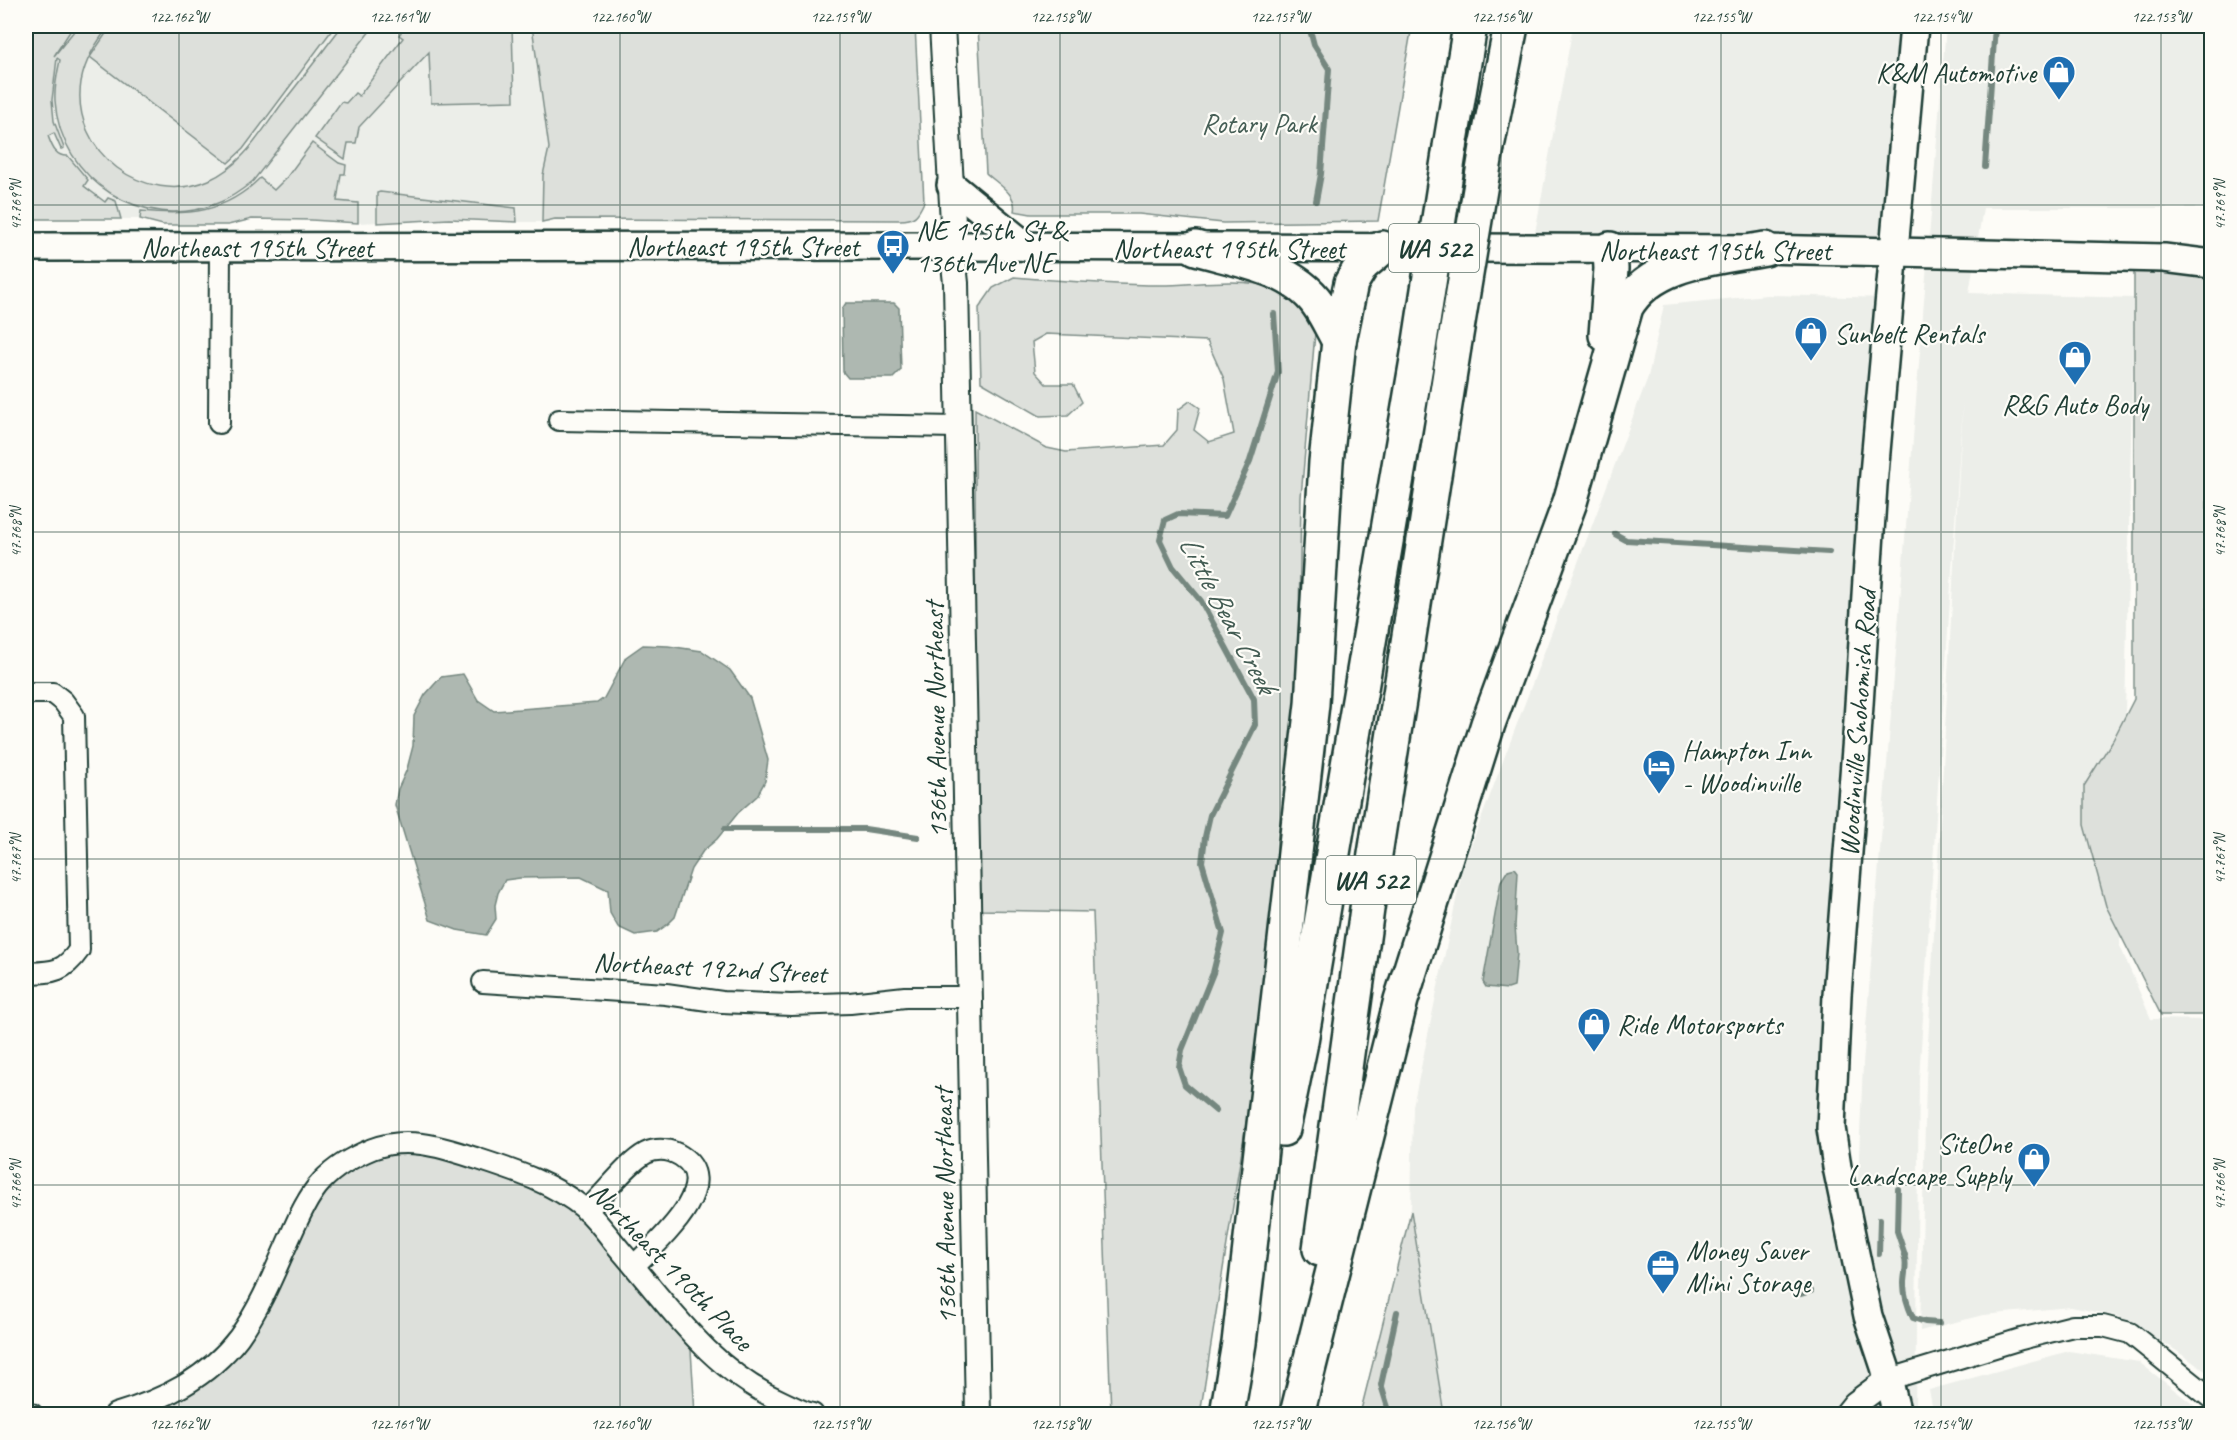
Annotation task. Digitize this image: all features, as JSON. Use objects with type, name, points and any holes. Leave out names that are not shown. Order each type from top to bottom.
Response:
[{"type":"highway","name":"WA 522","points":[[1227,1414],[1239,1342],[1300,1047],[1419,348],[1470,26]]},
{"type":"highway","name":"WA 522","points":[[1297,1414],[1371,880],[1454,347],[1487,147],[1511,26]]},
{"type":"highway","points":[[1196,248],[1284,275],[1298,284],[1317,303],[1339,341]]},
{"type":"highway","points":[[1239,1342],[1312,704],[1326,462],[1339,341],[1351,283],[1362,265],[1382,248]]},
{"type":"highway","points":[[1593,420],[1605,339],[1611,269],[1610,249]]},
{"type":"highway","points":[[1297,1414],[1401,1000],[1488,724],[1570,502],[1626,307],[1644,284],[1658,275],[1677,268],[1765,249]]},
{"type":"main road","name":"Woodinville Snohomish Road","points":[[1897,1414],[1868,1316],[1831,1128],[1837,995],[1858,724],[1873,485],[1914,26]]},
{"type":"main road","points":[[951,185],[1027,247]]},
{"type":"main road","name":"Northeast 195th Street","points":[[26,247],[952,246],[1765,249],[2164,258],[2211,264]]},
{"type":"street","name":"136th Avenue Northeast","points":[[942,26],[953,222],[952,246],[956,283],[978,1414]]},
{"type":"street","points":[[219,423],[220,247]]},
{"type":"street","points":[[559,420],[958,427]]},
{"type":"street","points":[[26,693],[53,693],[63,701],[74,716],[79,950],[69,965],[50,972],[26,973]]},
{"type":"street","name":"Northeast 192nd Street","points":[[483,982],[666,994],[722,1002],[791,1005],[849,1003],[905,997],[970,997]]},
{"type":"street","name":"Northeast 190th Place","points":[[115,1414],[149,1404],[178,1390],[203,1374],[238,1338],[265,1295],[298,1217],[321,1181],[356,1155],[381,1146],[406,1142],[440,1146],[524,1174],[559,1191],[586,1210],[690,1334],[725,1367],[766,1395],[813,1414]]},
{"type":"street","points":[[586,1210],[602,1197],[635,1160],[648,1152],[661,1149],[674,1152],[691,1166],[696,1179],[694,1195],[686,1210],[634,1266]]},
{"type":"street","points":[[1847,1414],[1855,1404],[1887,1380],[2021,1339],[2073,1326],[2103,1326],[2130,1333],[2211,1399]]},
{"type":"street","points":[[26,1413],[32,1414]]},
{"type":"shaded area","points":[[26,26],[912,26],[909,215],[900,220],[555,219],[548,222],[517,222],[449,219],[358,223],[252,219],[228,225],[163,225],[140,219],[26,219]]},
{"type":"shaded area","points":[[1573,26],[1914,26],[1893,251],[1532,249]]},
{"type":"shaded area","points":[[1946,26],[2211,26],[2211,208],[1983,208],[1969,293],[2134,298],[2120,946],[2151,1019],[2211,1020],[2211,1375],[2171,1347],[2118,1316],[2071,1307],[1983,1315],[1920,1331],[1926,1080],[1963,399],[1919,1079],[1915,1414],[1444,1414],[1411,1211],[1413,1106],[1463,867],[1648,377],[1664,305],[1767,295],[1888,298],[1831,1128],[1855,1249],[1863,1064]]},
{"type":"shaded area","points":[[846,303],[894,303],[899,308],[901,370],[893,378],[848,378],[843,372],[842,309]]},
{"type":"shaded area","points":[[2207,399],[2211,399],[2211,878],[2207,878]]},
{"type":"shaded area","points":[[643,645],[702,651],[730,670],[750,698],[768,760],[765,781],[757,796],[703,851],[691,869],[675,917],[657,932],[635,935],[618,927],[610,913],[608,890],[581,877],[505,880],[495,905],[496,919],[486,935],[457,930],[430,920],[395,805],[413,746],[414,716],[425,695],[441,677],[463,674],[478,700],[494,711],[597,703],[604,698],[626,657]]},
{"type":"shaded area","points":[[1515,868],[1518,872],[1515,926],[1517,953],[1514,987],[1508,989],[1486,987],[1483,982],[1501,881],[1508,870]]},
{"type":"shaded area","points":[[2069,1351],[2139,1362],[2205,1414],[1934,1414],[1929,1390]]},
{"type":"green space","points":[[26,26],[66,26],[71,30],[54,56],[78,26],[109,26],[85,66],[81,82],[81,107],[87,131],[100,151],[117,168],[137,180],[160,186],[185,187],[221,174],[241,157],[342,26],[374,26],[253,181],[223,201],[190,211],[162,211],[135,205],[111,193],[89,176],[72,155],[60,129],[55,101],[55,86],[60,60],[57,58],[52,100],[54,121],[64,148],[61,149],[54,133],[48,136],[49,140],[57,153],[68,156],[88,180],[84,186],[105,202],[108,198],[116,201],[121,219],[26,219]]},
{"type":"green space","points":[[111,26],[335,26],[243,149],[228,163],[90,57]]},
{"type":"green space","points":[[405,26],[512,26],[514,101],[431,103],[429,52],[359,127],[356,143],[348,143],[345,159],[315,138],[341,102],[346,103],[355,93],[359,96],[403,38],[399,35]]},
{"type":"green space","points":[[532,26],[915,26],[924,202],[915,216],[905,220],[555,219],[542,222],[543,175],[549,148]]},
{"type":"green space","name":"Rotary Park","points":[[978,26],[1412,26],[1378,221],[1223,223],[1139,214],[1031,214],[1014,211],[1010,194],[986,173]]},
{"type":"green space","points":[[312,143],[339,163],[346,165],[345,174],[341,174],[337,201],[358,203],[358,223],[252,219],[228,225],[163,225],[140,219],[141,211],[174,213],[205,210],[233,199],[260,178],[274,190],[287,177]]},
{"type":"green space","points":[[377,193],[516,208],[517,222],[449,219],[377,223]]},
{"type":"green space","points":[[2134,257],[2211,264],[2212,399],[2207,400],[2207,877],[2212,878],[2211,1015],[2161,1015],[2106,906],[2084,825],[2084,786],[2113,740],[2134,699]]},
{"type":"green space","points":[[1014,277],[1124,284],[1244,282],[1261,285],[1276,289],[1300,303],[1307,312],[1315,333],[1301,497],[1299,621],[1292,774],[1278,922],[1200,1414],[1111,1414],[1093,912],[976,910],[975,409],[1047,448],[1066,452],[1164,445],[1177,430],[1178,410],[1190,401],[1200,408],[1194,430],[1209,442],[1234,434],[1224,379],[1207,341],[1046,334],[1032,342],[1035,372],[1046,384],[1073,384],[1082,402],[1068,415],[1040,416],[981,382],[979,308],[993,288]]},
{"type":"green space","points":[[406,1142],[559,1191],[690,1334],[695,1414],[115,1414],[149,1404],[238,1338],[321,1181]]},
{"type":"green space","points":[[1411,1211],[1444,1414],[1360,1414]]},
{"type":"waterway","name":"Little Bear Creek","points":[[1309,26],[1314,45],[1329,69],[1321,174],[1316,201]]},
{"type":"waterway","points":[[1985,167],[1995,26]]},
{"type":"waterway","name":"Little Bear Creek","points":[[1216,1111],[1185,1085],[1179,1067],[1182,1050],[1213,973],[1223,933],[1202,862],[1205,837],[1210,815],[1255,725],[1254,699],[1201,601],[1173,567],[1160,540],[1165,520],[1178,514],[1225,516],[1250,461],[1278,372],[1274,314]]},
{"type":"waterway","points":[[1615,534],[1626,540],[1829,552]]},
{"type":"waterway","points":[[725,829],[865,829],[918,837]]},
{"type":"waterway","points":[[1898,1189],[1897,1231],[1905,1255]]},
{"type":"waterway","points":[[1879,1254],[1880,1219]]},
{"type":"waterway","points":[[1904,1255],[1905,1293],[1913,1318],[1939,1323]]},
{"type":"waterway","points":[[1801,1294],[1811,1291]]},
{"type":"waterway","points":[[1390,1414],[1381,1385],[1397,1312]]},
{"type":"place","name":"K&M Automotive","points":[[2059,101]]},
{"type":"place","name":"NE 195th St & 136th Ave NE","points":[[893,275]]},
{"type":"place","name":"Sunbelt Rentals","points":[[1811,362]]},
{"type":"place","name":"R&G Auto Body","points":[[2075,386]]},
{"type":"place","name":"Hampton Inn - Woodinville","points":[[1659,795]]},
{"type":"place","name":"Ride Motorsports","points":[[1594,1053]]},
{"type":"place","name":"SiteOne Landscape Supply","points":[[2034,1188]]},
{"type":"place","name":"Money Saver Mini Storage","points":[[1663,1295]]}]
